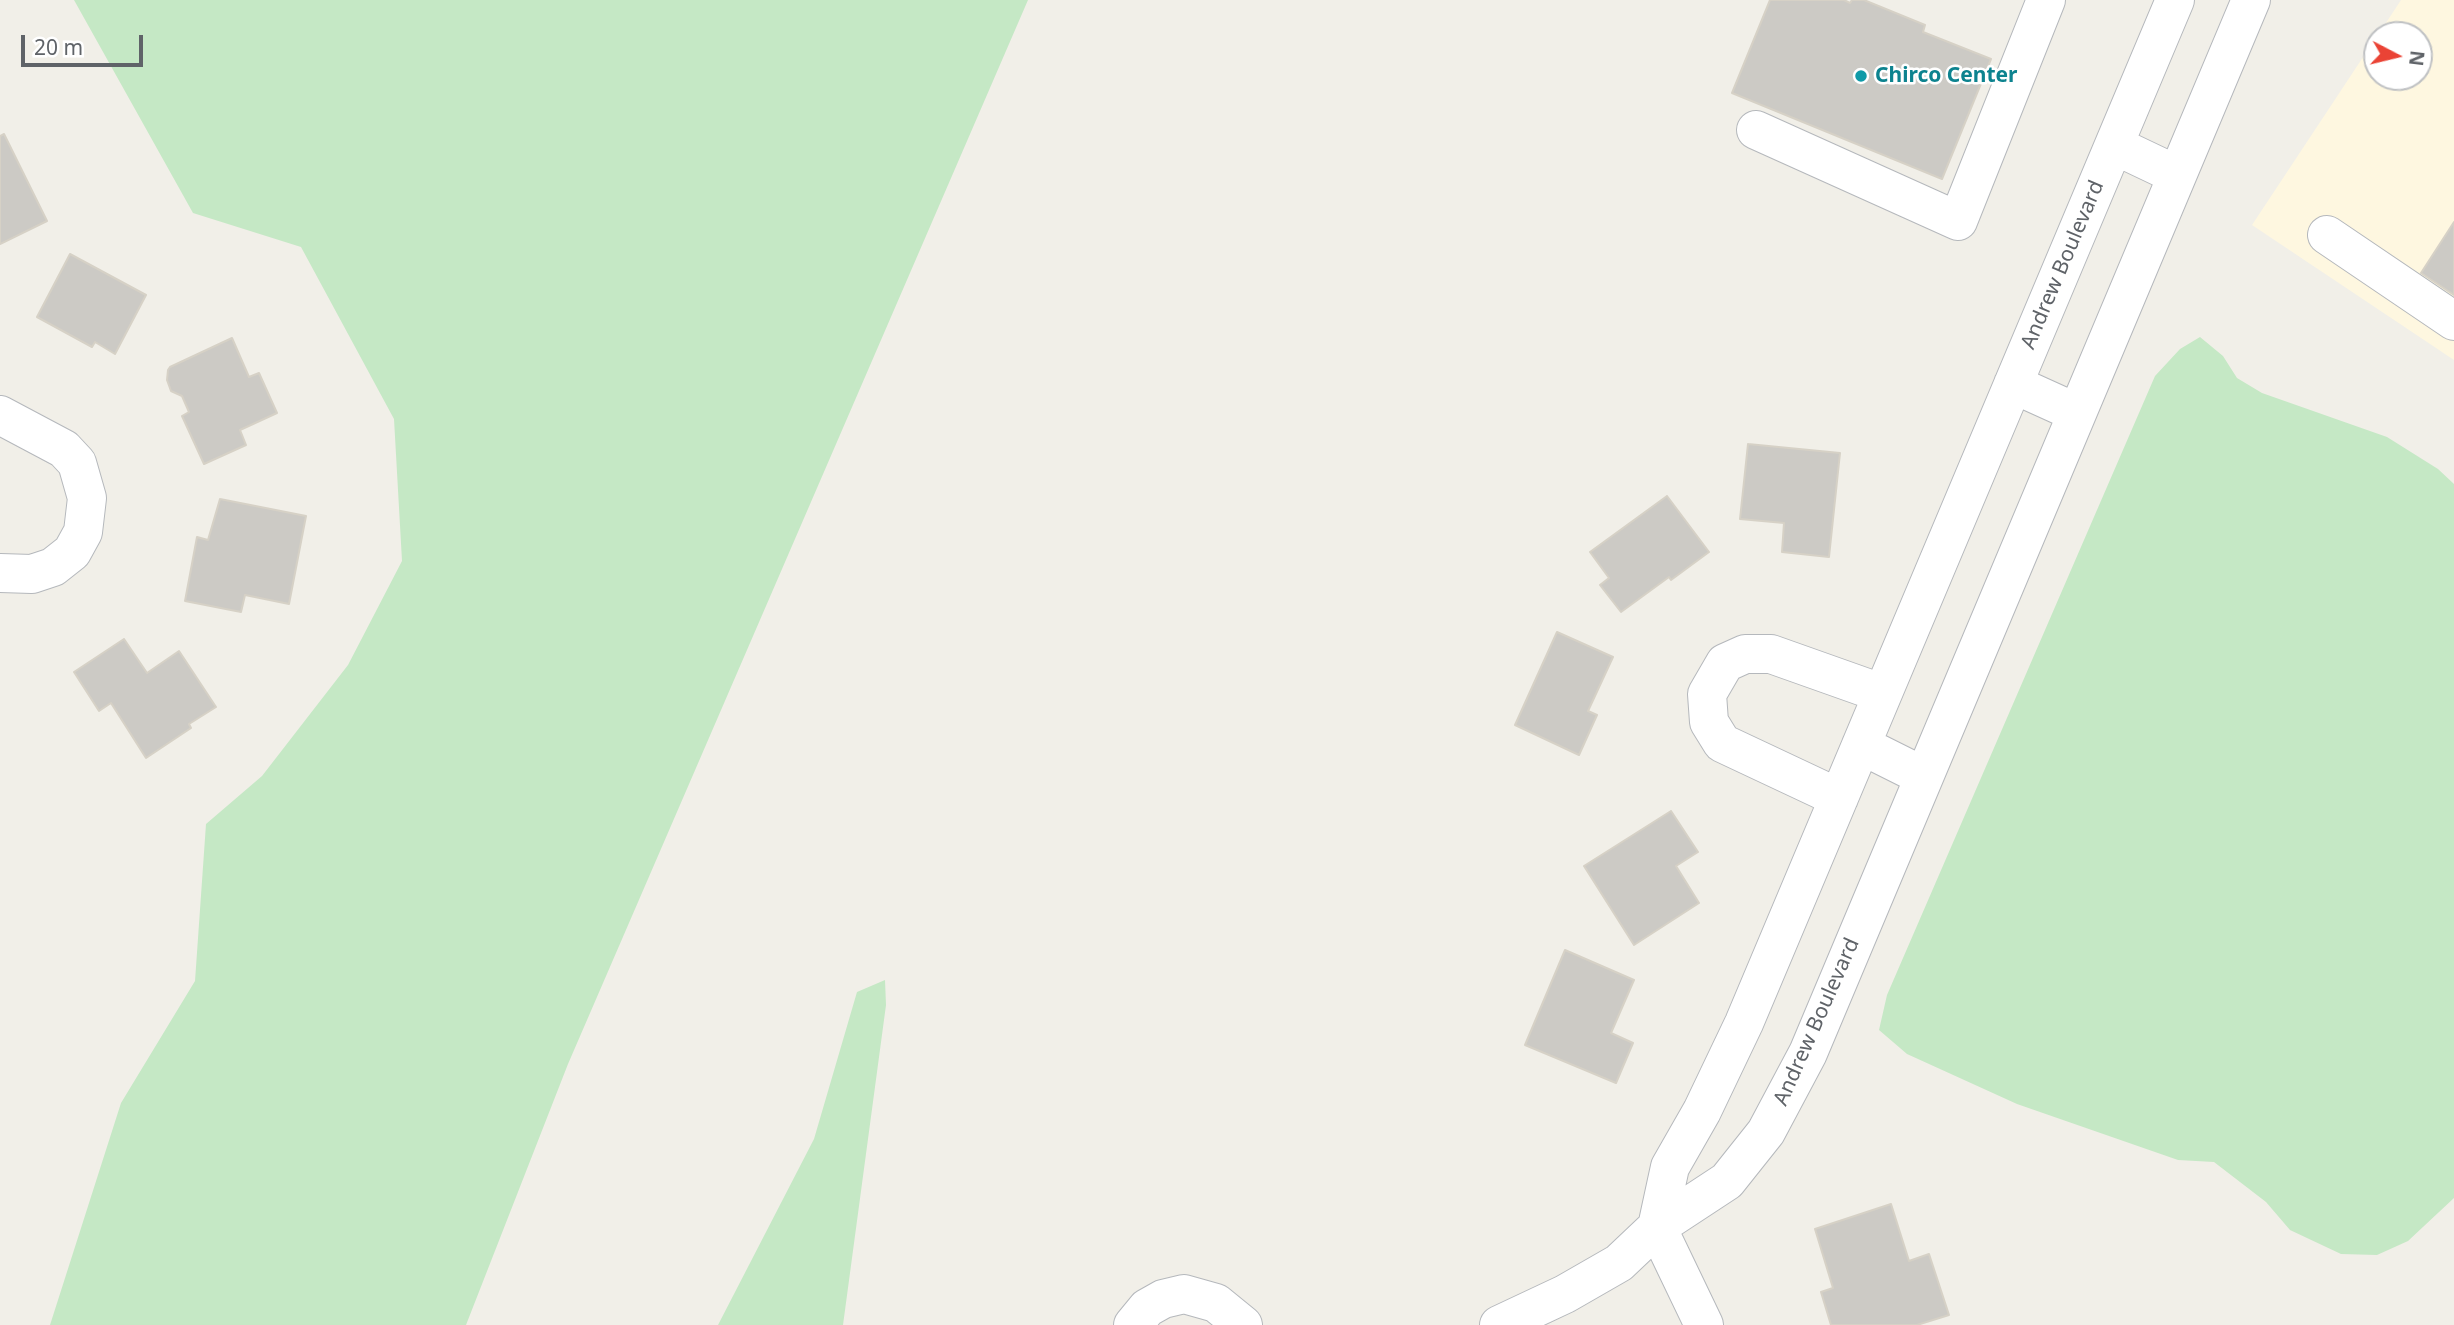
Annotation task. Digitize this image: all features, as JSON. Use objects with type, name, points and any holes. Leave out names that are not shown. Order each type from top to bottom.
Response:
[{"type":"street","name":"Andrew Boulevard","points":[[1657,1227],[1670,1167],[1702,1111],[1744,1023],[2175,0]]},
{"type":"street","name":"Andrew Boulevard","points":[[1499,1325],[1565,1294],[1619,1263],[1657,1227],[1727,1181],[1766,1132],[1808,1053],[2251,0]]},
{"type":"street","points":[[1756,130],[1958,221],[2042,1]]},
{"type":"street","points":[[2114,145],[2178,175]]},
{"type":"street","points":[[2327,234],[2454,321]]},
{"type":"street","points":[[2013,384],[2077,413]]},
{"type":"street","points":[[0,415],[64,449],[76,463],[87,498],[83,532],[72,552],[53,567],[32,574],[0,573]]},
{"type":"street","points":[[1839,798],[1722,743],[1709,722],[1707,694],[1726,663],[1745,654],[1771,654],[1881,694]]},
{"type":"street","points":[[1861,745],[1923,776]]},
{"type":"street","points":[[1657,1227],[1704,1325]]},
{"type":"street","points":[[1133,1325],[1147,1308],[1163,1299],[1184,1294],[1216,1303],[1242,1325]]},
{"type":"shaded area","points":[[2401,0],[2454,0],[2454,360],[2252,225],[2363,57],[2363,91],[2433,91],[2433,21],[2387,21]]},
{"type":"green space","points":[[74,0],[1028,0],[568,1064],[466,1325],[50,1325],[121,1103],[195,981],[206,824],[262,776],[348,665],[402,561],[394,419],[301,247],[193,213]]},
{"type":"green space","points":[[2200,337],[2223,356],[2237,378],[2262,393],[2387,437],[2438,469],[2454,484],[2454,1198],[2408,1241],[2377,1255],[2341,1254],[2290,1230],[2266,1202],[2214,1162],[2178,1160],[2017,1104],[1907,1054],[1879,1030],[1887,995],[2155,376],[2180,349]]},
{"type":"green space","points":[[885,980],[886,1005],[843,1325],[718,1325],[814,1139],[857,992]]},
{"type":"building","name":"Chirco Center","points":[[1770,0],[1844,0],[1850,3],[1852,0],[1864,0],[1925,25],[1923,32],[1991,59],[1942,179],[1732,93]]},
{"type":"building","points":[[4,134],[47,221],[0,244],[0,136]]},
{"type":"building","points":[[2454,222],[2454,295],[2421,273]]},
{"type":"building","points":[[70,254],[146,295],[115,354],[95,342],[92,347],[37,317]]},
{"type":"building","points":[[232,338],[249,377],[259,373],[277,413],[240,430],[246,445],[204,464],[182,416],[189,412],[182,396],[171,391],[167,380],[168,370]]},
{"type":"building","points":[[1748,444],[1840,453],[1829,557],[1782,552],[1784,523],[1740,519]]},
{"type":"building","points":[[1667,496],[1709,552],[1621,612],[1600,585],[1609,578],[1590,552]]},
{"type":"building","points":[[220,499],[306,516],[289,604],[245,595],[241,612],[185,601],[197,537],[208,540]]},
{"type":"building","points":[[1557,632],[1613,657],[1588,711],[1597,715],[1579,755],[1515,725]]},
{"type":"building","points":[[124,639],[147,673],[179,651],[216,707],[189,724],[191,728],[146,758],[111,703],[99,711],[74,672]]},
{"type":"building","points":[[1671,811],[1698,852],[1676,866],[1699,903],[1634,945],[1584,866]]},
{"type":"building","points":[[1565,950],[1634,980],[1611,1033],[1633,1043],[1616,1083],[1525,1045]]},
{"type":"building","points":[[1891,1204],[1909,1261],[1929,1254],[1949,1315],[1917,1325],[1831,1325],[1821,1292],[1833,1288],[1815,1229]]},
{"type":"place","name":"Chirco Center","points":[[1861,76]]}]
